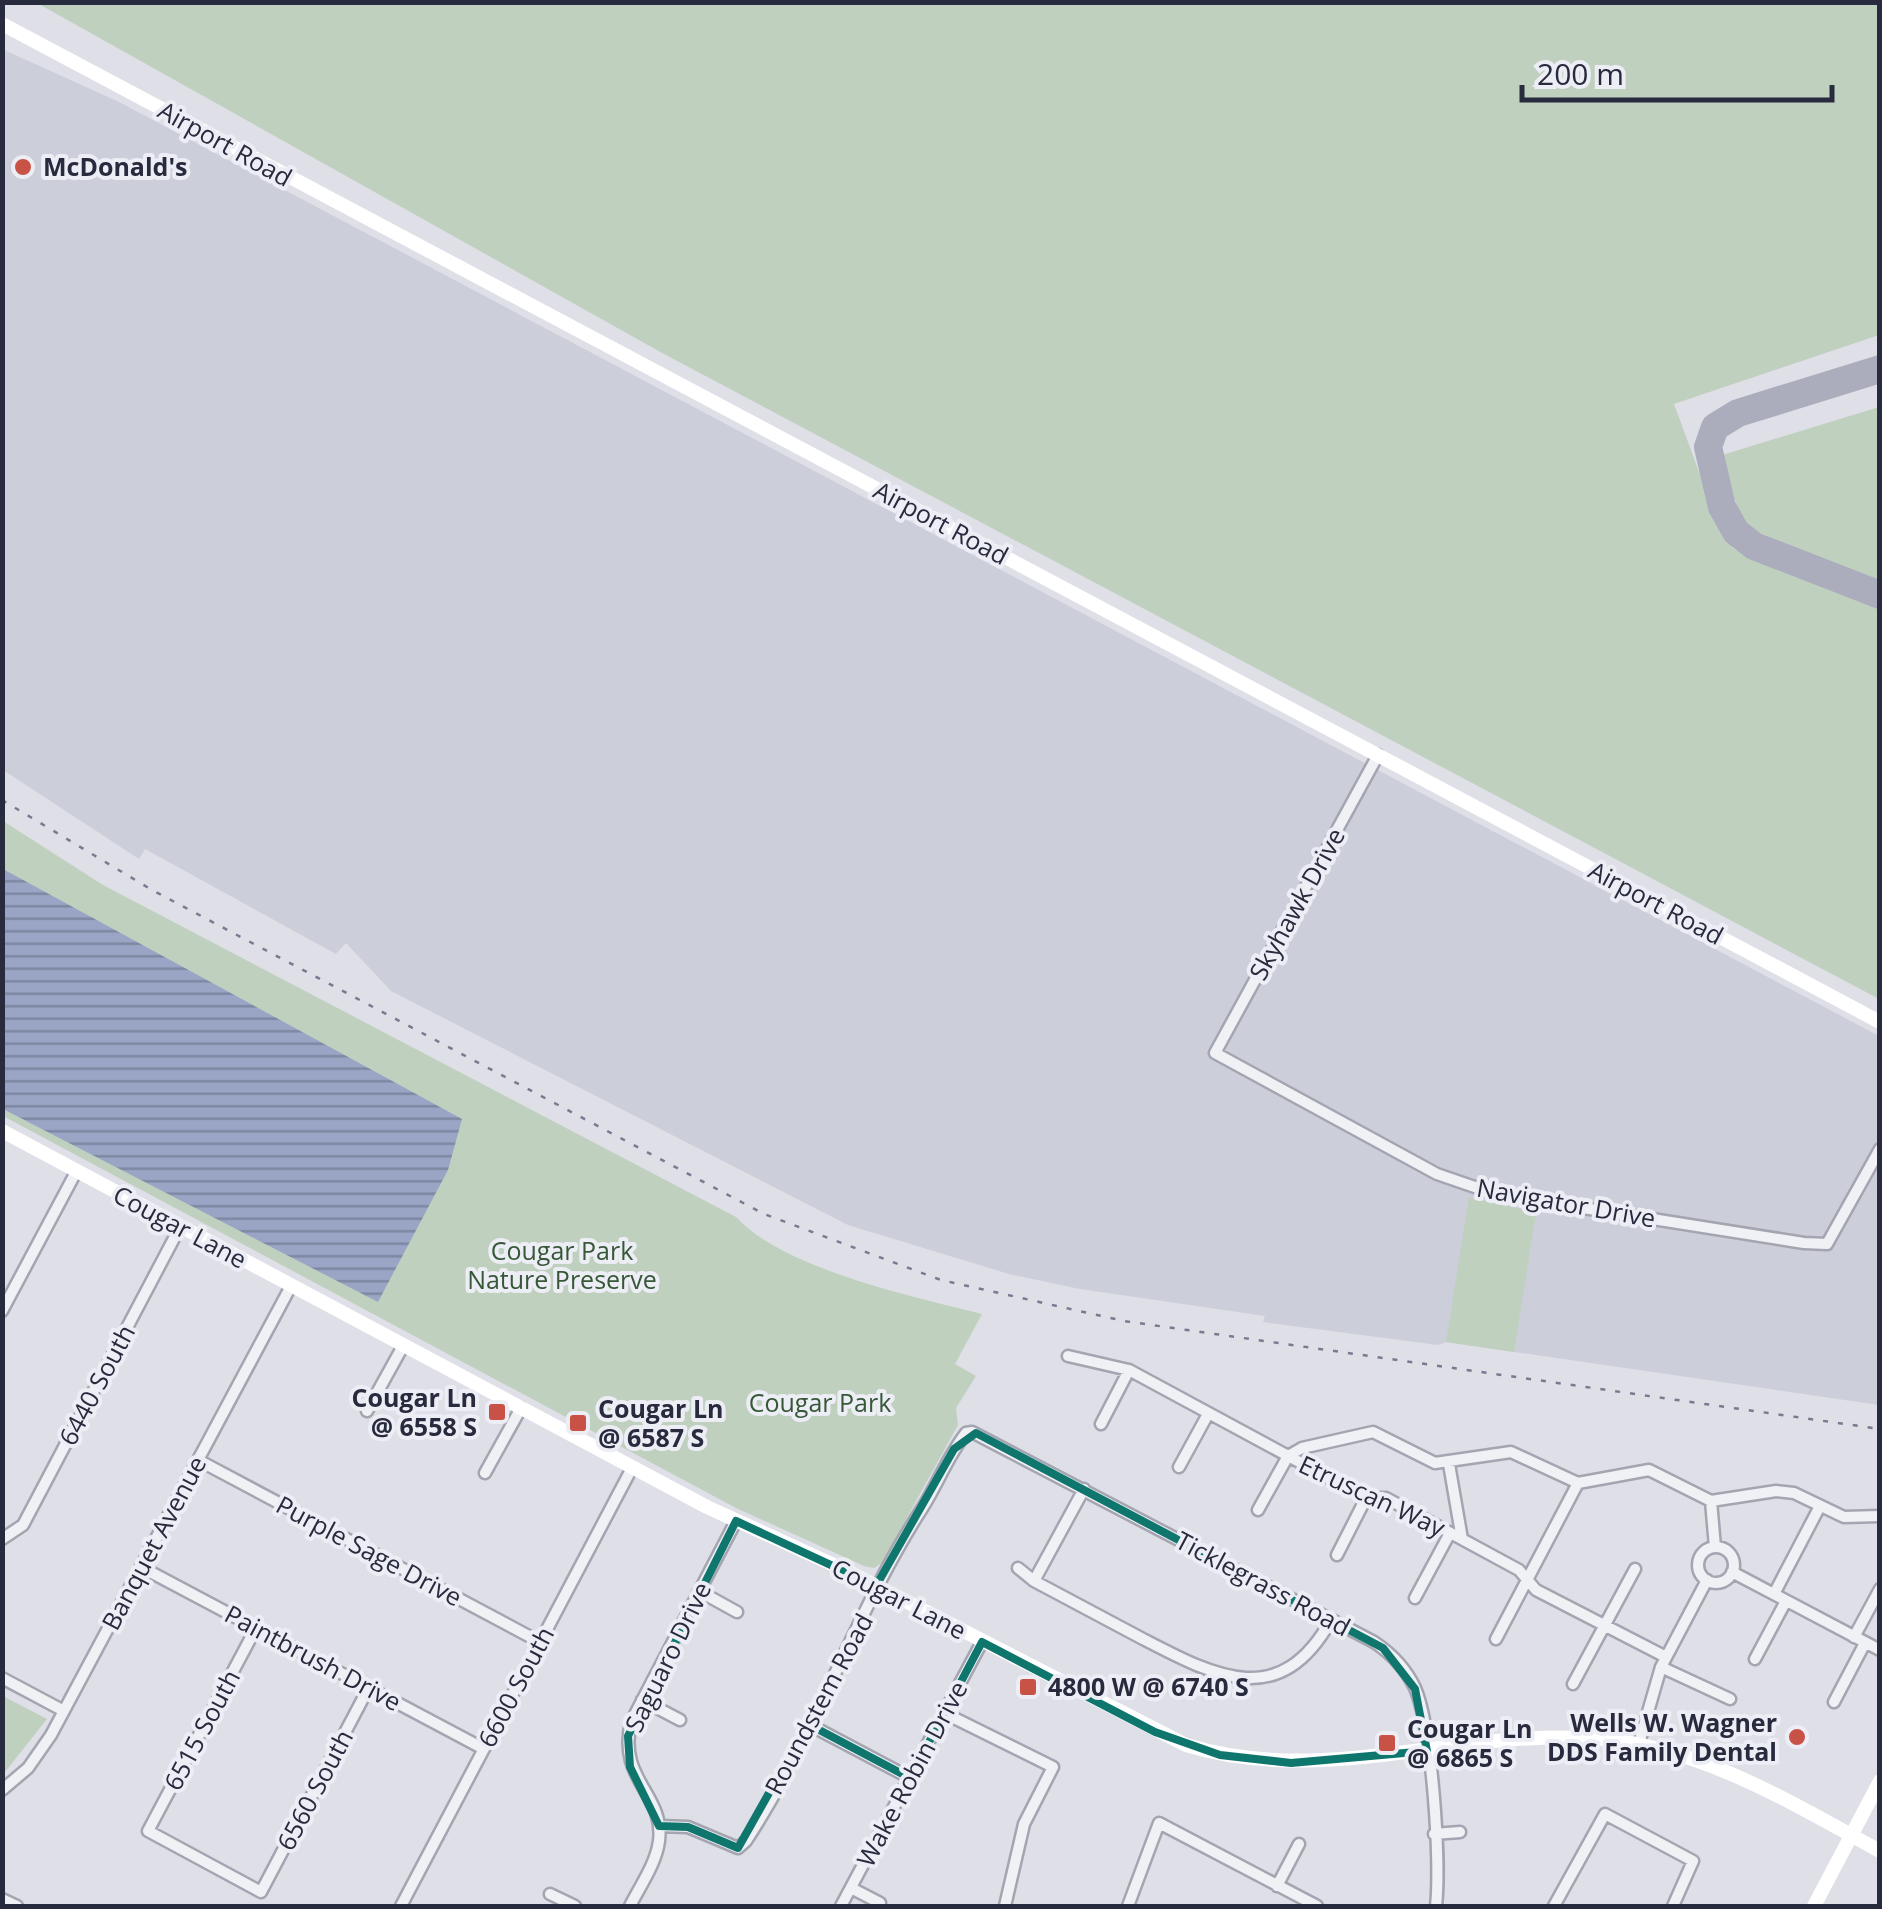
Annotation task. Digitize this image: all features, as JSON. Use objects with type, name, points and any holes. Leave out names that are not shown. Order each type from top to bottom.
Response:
[{"type":"street","name":"Airport Road","points":[[2,24],[1880,1022]]},
{"type":"street","name":"Skyhawk Drive","points":[[1216,1054],[1378,755]]},
{"type":"street","name":"Navigator Drive","points":[[1216,1054],[1452,1181],[1529,1200],[1827,1244],[1880,1149]]},
{"type":"street","name":"Cougar Lane","points":[[2,1131],[632,1468],[878,1587],[1154,1732],[1220,1755],[1291,1763],[1564,1738],[1639,1744],[1726,1771],[1880,1850]]},
{"type":"street","points":[[2,1312],[76,1172]]},
{"type":"street","name":"6440 South","points":[[5,1539],[23,1525],[180,1227]]},
{"type":"street","points":[[2,1281],[15,1288]]},
{"type":"street","name":"Banquet Avenue","points":[[2,1790],[37,1757],[64,1711],[290,1286]]},
{"type":"street","points":[[367,1412],[403,1346]]},
{"type":"street","name":"Etruscan Way","points":[[1068,1356],[1129,1370],[1366,1498],[1386,1498],[1519,1570],[1536,1590],[1730,1699]]},
{"type":"street","points":[[1101,1424],[1129,1370]]},
{"type":"street","points":[[485,1473],[520,1408]]},
{"type":"street","points":[[1179,1467],[1208,1414]]},
{"type":"street","points":[[1258,1510],[1288,1456],[1302,1448],[1373,1432],[1435,1464],[1511,1452],[1578,1483],[1649,1470],[1711,1502],[1776,1491],[1794,1493],[1844,1517],[1880,1516]]},
{"type":"street","name":"Ticklegrass Road","points":[[966,1433],[979,1434],[1332,1620],[1382,1648],[1405,1671],[1419,1698],[1426,1751],[1436,1906]]},
{"type":"street","name":"Roundstem Road","points":[[659,1826],[688,1827],[738,1848],[753,1830],[905,1531],[966,1433]]},
{"type":"street","name":"Purple Sage Drive","points":[[198,1460],[540,1642]]},
{"type":"street","points":[[1449,1464],[1462,1539]]},
{"type":"street","name":"6600 South","points":[[401,1906],[632,1468]]},
{"type":"street","points":[[1496,1639],[1578,1483]]},
{"type":"street","points":[[1034,1581],[1084,1489]]},
{"type":"street","points":[[1336,1555],[1366,1498]]},
{"type":"street","points":[[1711,1502],[1714,1547]]},
{"type":"street","points":[[1774,1594],[1820,1506]]},
{"type":"street","name":"Saguaro Drive","points":[[659,1826],[626,1750],[631,1722],[736,1521]]},
{"type":"street","points":[[1415,1598],[1450,1533]]},
{"type":"street","points":[[1707,1580],[1698,1562],[1704,1551],[1714,1547],[1729,1553],[1732,1572]]},
{"type":"street","name":"Paintbrush Drive","points":[[141,1567],[484,1748]]},
{"type":"street","points":[[1018,1568],[1034,1581],[1206,1672],[1247,1679],[1286,1670],[1315,1646],[1332,1620]]},
{"type":"street","points":[[1574,1684],[1635,1569]]},
{"type":"street","points":[[1732,1572],[1880,1650]]},
{"type":"street","points":[[1707,1580],[1719,1582],[1732,1572]]},
{"type":"street","points":[[1639,1744],[1663,1662],[1707,1580]]},
{"type":"street","points":[[1854,1637],[1880,1590]]},
{"type":"street","points":[[699,1591],[737,1612]]},
{"type":"street","points":[[1754,1659],[1786,1601]]},
{"type":"street","name":"6515 South","points":[[256,1628],[148,1832],[261,1892]]},
{"type":"street","name":"Wake Robin Drive","points":[[842,1906],[982,1642]]},
{"type":"street","points":[[1834,1702],[1866,1643]]},
{"type":"street","points":[[1286,1670],[1293,1682]]},
{"type":"street","points":[[2,1678],[64,1711]]},
{"type":"street","name":"6560 South","points":[[261,1892],[369,1688]]},
{"type":"street","points":[[642,1700],[680,1720]]},
{"type":"street","points":[[944,1712],[1054,1768],[1024,1824],[1005,1906]]},
{"type":"street","points":[[808,1724],[910,1778]]},
{"type":"street","points":[[1814,1906],[1880,1781]]},
{"type":"street","points":[[1554,1906],[1604,1814],[1693,1862],[1673,1906]]},
{"type":"street","points":[[1128,1906],[1159,1823],[1317,1906]]},
{"type":"street","points":[[630,1906],[654,1860],[659,1826]]},
{"type":"street","points":[[1434,1834],[1460,1832]]},
{"type":"street","points":[[1278,1886],[1299,1844]]},
{"type":"street","points":[[852,1888],[880,1903]]},
{"type":"street","points":[[550,1894],[575,1906]]},
{"type":"street","points":[[2,1899],[17,1906]]},
{"type":"highlighted area","points":[[976,1433],[1383,1648],[1415,1689],[1427,1751],[1291,1763],[1220,1755],[1155,1732],[982,1642],[910,1778],[808,1724],[738,1848],[688,1827],[659,1826],[630,1767],[628,1736],[736,1521],[876,1586],[954,1449]]},
{"type":"shaded area","points":[[2,49],[119,102],[1879,1036],[1879,1405],[1446,1342],[1438,1345],[1263,1322],[1265,1316],[1080,1289],[1009,1274],[848,1225],[391,991],[346,943],[336,954],[145,849],[139,859],[3,770]]},
{"type":"green space","points":[[37,3],[1879,3],[1879,335],[1674,404],[1723,537],[1734,549],[1879,607],[1879,999],[664,354]]},
{"type":"green space","points":[[1879,407],[1879,582],[1745,527],[1719,456]]},
{"type":"green space","name":"Cougar Park","points":[[3,821],[103,885],[736,1217],[785,1252],[852,1279],[982,1314],[955,1364],[976,1376],[956,1408],[958,1425],[882,1563],[874,1568],[864,1566],[736,1508],[3,1116]]},
{"type":"green space","points":[[1469,1197],[1536,1213],[1514,1352],[1446,1342]]},
{"type":"green space","points":[[3,1696],[47,1719],[5,1772],[2,1771]]},
{"type":"water","points":[[3,869],[462,1119],[448,1170],[378,1302],[3,1109]]},
{"type":"taxiway","points":[[1880,369],[1738,413],[1715,427],[1708,447],[1722,507],[1736,532],[1754,546],[1880,595]]},
{"type":"railway","points":[[2,800],[152,890],[764,1214],[941,1280],[1124,1321],[1880,1429]]},
{"type":"place","name":"McDonald's","points":[[23,167]]},
{"type":"place","name":"Cougar Ln @ 6558 S","points":[[497,1412]]},
{"type":"place","name":"Cougar Ln @ 6587 S","points":[[578,1423]]},
{"type":"place","name":"4800 W @ 6740 S","points":[[1028,1687]]},
{"type":"place","name":"Wells W. Wagner DDS Family Dental","points":[[1797,1737]]},
{"type":"place","name":"Cougar Ln @ 6865 S","points":[[1387,1743]]},
{"type":"park label","name":"Cougar Park Nature Preserve","points":[[562,1266]]}]
